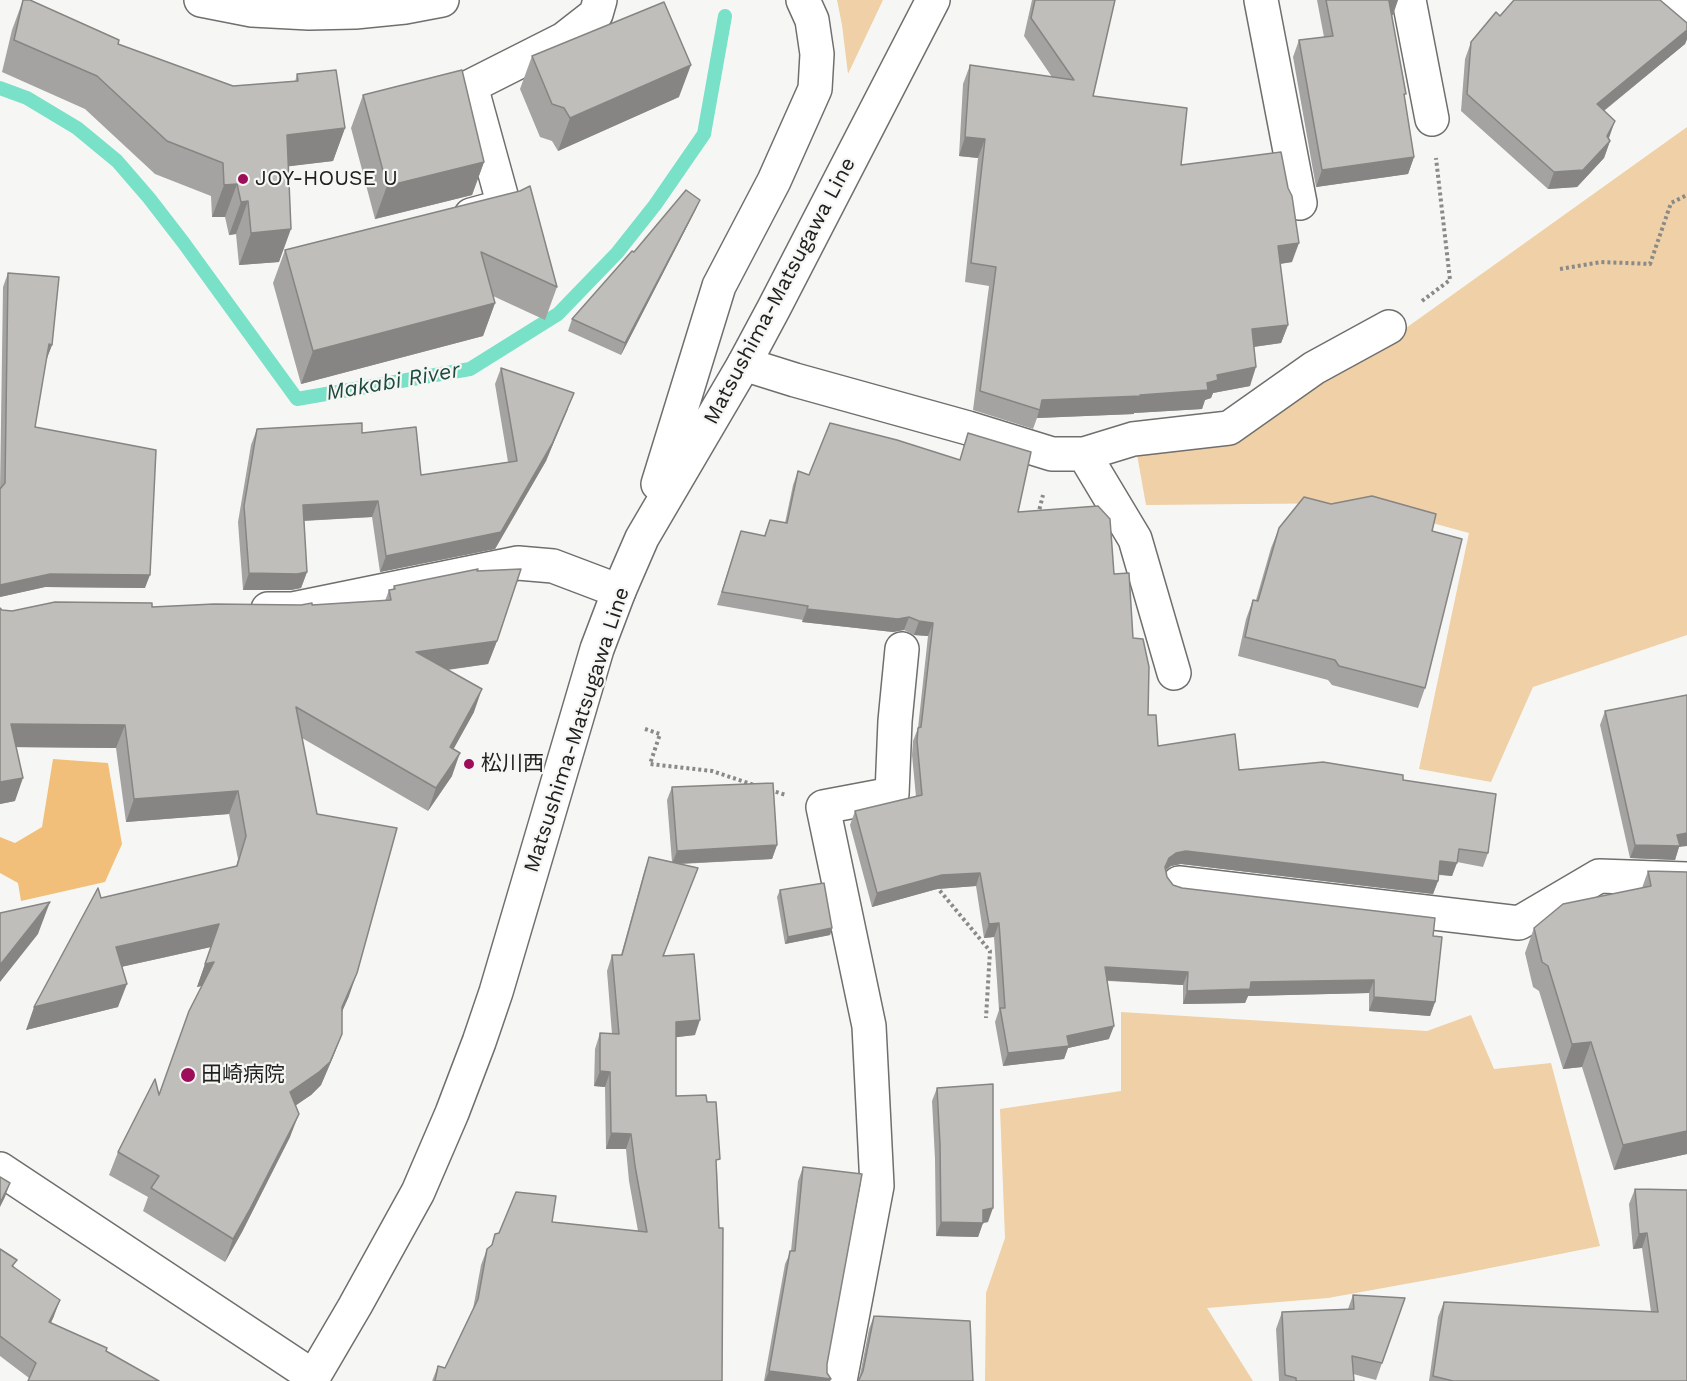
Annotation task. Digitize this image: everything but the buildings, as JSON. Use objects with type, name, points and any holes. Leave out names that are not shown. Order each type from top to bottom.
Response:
[{"type":"street","points":[[201,0],[252,10],[309,13],[355,12],[405,7],[442,0]]},
{"type":"street","points":[[438,223],[504,206],[471,86],[564,39],[596,14],[600,0]]},
{"type":"street","points":[[642,538],[719,286],[774,181],[815,90],[817,54],[812,20],[803,0]]},
{"type":"street","name":"Matsushima-Matsugawa Line","points":[[312,1379],[356,1306],[418,1192],[452,1113],[496,992],[597,649],[642,538],[744,364],[933,0]]},
{"type":"street","points":[[1261,0],[1300,203]]},
{"type":"street","points":[[1409,0],[1432,119]]},
{"type":"street","points":[[1663,0],[1687,21]]},
{"type":"street","points":[[744,364],[1052,454],[1084,454],[1133,439],[1229,428],[1314,368],[1389,327]]},
{"type":"street","points":[[1084,454],[1135,539],[1174,673]]},
{"type":"street","points":[[235,609],[293,609],[518,563],[554,566],[619,591]]},
{"type":"street","points":[[840,1381],[877,1186],[869,1026],[824,807],[892,794],[895,721],[902,649]]},
{"type":"street","points":[[1179,884],[1519,923],[1599,876],[1687,879]]},
{"type":"street","points":[[0,1169],[312,1379]]},
{"type":"path","points":[[1389,327],[1450,280],[1432,119]]},
{"type":"path","points":[[1560,268],[1601,262],[1650,264],[1671,203],[1687,195]]},
{"type":"path","points":[[1038,518],[1052,454]]},
{"type":"path","points":[[645,729],[660,734],[650,764],[712,771],[756,785]]},
{"type":"path","points":[[768,789],[824,807]]},
{"type":"path","points":[[934,875],[936,887],[990,951],[986,1018]]},
{"type":"shaded area","points":[[837,0],[883,0],[848,74],[842,25]]},
{"type":"shaded area","points":[[1687,127],[1687,635],[1533,687],[1491,782],[1419,769],[1469,533],[1359,503],[1146,505],[1136,449],[1317,378],[1392,338]]},
{"type":"shaded area","points":[[53,759],[108,763],[122,844],[105,882],[21,901],[18,883],[0,873],[0,837],[15,843],[42,827]]},
{"type":"shaded area","points":[[1121,1012],[1427,1031],[1471,1015],[1494,1069],[1551,1063],[1600,1246],[1328,1298],[1207,1308],[1253,1381],[985,1381],[986,1293],[1005,1238],[1000,1109],[1121,1091]]},
{"type":"waterway","name":"Makabi River","points":[[0,88],[27,98],[77,128],[117,161],[183,242],[297,399],[470,369],[558,314],[617,253],[655,205],[704,134],[725,16]]},
{"type":"place","name":"JOY-HOUSE U","points":[[243,179]]},
{"type":"place","name":"松川西","points":[[469,764]]},
{"type":"place","name":"田崎病院","points":[[188,1075]]}]
